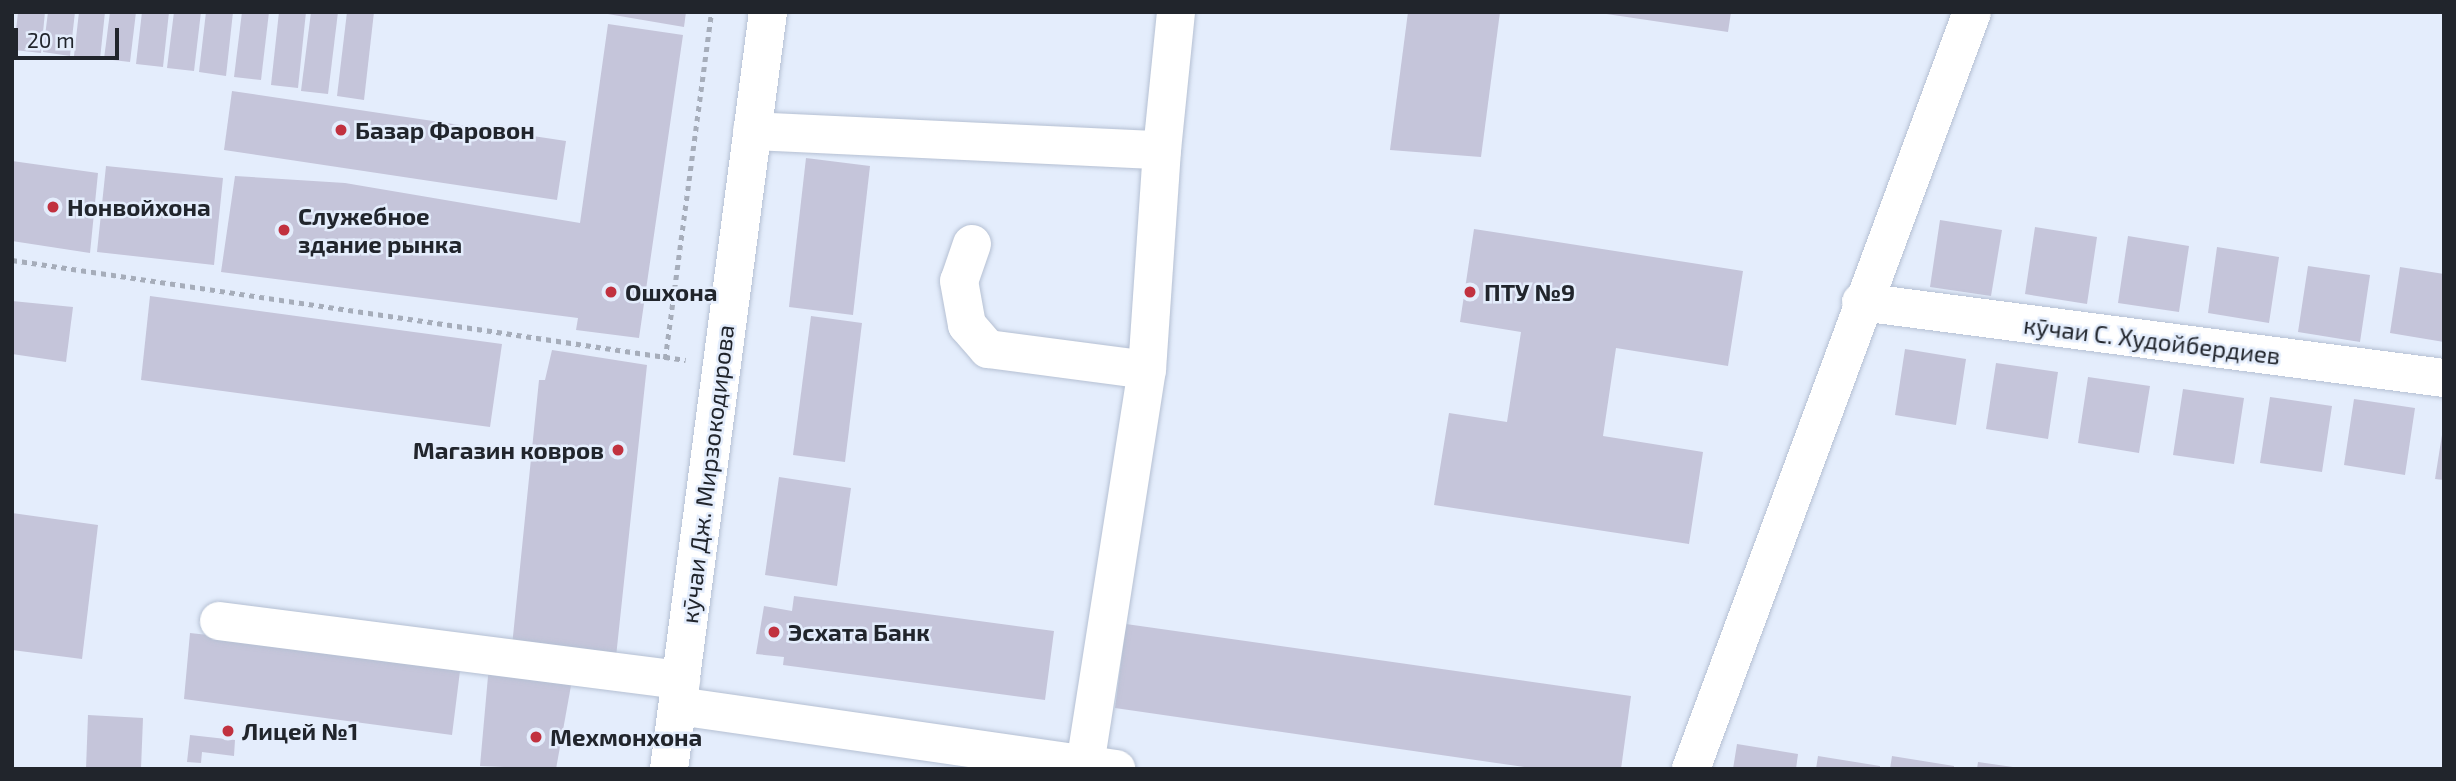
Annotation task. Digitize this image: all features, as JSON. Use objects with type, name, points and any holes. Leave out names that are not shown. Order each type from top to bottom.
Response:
[{"type":"street","name":"кӯчаи Дж. Мирзокодирова","points":[[669,769],[768,12]]},
{"type":"street","points":[[219,621],[679,693],[1101,767],[1147,369],[1162,150],[1176,12]]},
{"type":"street","points":[[1691,769],[1861,302],[1972,12]]},
{"type":"street","points":[[752,131],[1162,150]]},
{"type":"street","points":[[972,244],[959,281],[967,325],[988,349],[1023,359],[1147,369]]},
{"type":"street","name":"кӯчаи С. Худойбердиев","points":[[1861,302],[2444,378]]},
{"type":"path","points":[[665,359],[711,12]]},
{"type":"path","points":[[12,260],[665,359],[722,360]]},
{"type":"building","points":[[18,12],[45,12],[41,53],[14,50]]},
{"type":"building","points":[[48,12],[75,12],[70,56],[43,52]]},
{"type":"building","points":[[79,12],[105,12],[100,59],[74,56]]},
{"type":"building","points":[[110,12],[136,12],[130,62],[104,59]]},
{"type":"building","points":[[142,12],[169,12],[163,67],[136,64]]},
{"type":"building","points":[[174,12],[201,12],[194,71],[167,68]]},
{"type":"building","points":[[206,12],[233,12],[226,76],[199,72]]},
{"type":"building","points":[[242,12],[269,12],[261,80],[234,77]]},
{"type":"building","points":[[279,12],[306,12],[298,88],[271,85]]},
{"type":"building","points":[[311,12],[338,12],[328,94],[301,91]]},
{"type":"building","points":[[347,12],[374,12],[364,100],[337,96]]},
{"type":"building","points":[[596,12],[686,12],[684,27]]},
{"type":"building","points":[[1408,12],[1500,12],[1481,157],[1390,150]]},
{"type":"building","points":[[1593,12],[1731,12],[1728,32]]},
{"type":"building","points":[[608,24],[683,35],[639,338],[576,330],[578,318],[221,272],[235,176],[345,183],[580,223]]},
{"type":"building","points":[[232,91],[566,141],[557,200],[224,150]]},
{"type":"building","points":[[806,158],[870,166],[853,315],[789,307]]},
{"type":"building","name":"Нонвойхона","points":[[12,161],[98,173],[90,253],[12,241]]},
{"type":"building","points":[[106,166],[223,178],[214,265],[97,252]]},
{"type":"building","points":[[1940,220],[2002,230],[1991,296],[1930,287]]},
{"type":"building","points":[[2035,227],[2097,237],[2087,304],[2025,294]]},
{"type":"building","points":[[1474,229],[1743,271],[1728,366],[1616,348],[1603,436],[1703,452],[1689,544],[1434,505],[1449,413],[1507,422],[1521,332],[1460,322]]},
{"type":"building","points":[[2128,236],[2189,246],[2179,312],[2118,303]]},
{"type":"building","points":[[2217,247],[2279,257],[2269,323],[2208,313]]},
{"type":"building","points":[[2308,266],[2370,275],[2360,342],[2298,332]]},
{"type":"building","points":[[2400,267],[2444,274],[2444,342],[2390,333]]},
{"type":"building","points":[[150,296],[502,344],[490,427],[141,380]]},
{"type":"building","points":[[12,301],[73,307],[66,362],[12,354]]},
{"type":"building","points":[[811,316],[862,323],[845,462],[793,455]]},
{"type":"building","points":[[1905,349],[1966,359],[1956,425],[1895,415]]},
{"type":"building","points":[[552,350],[647,365],[616,657],[512,646],[539,380],[545,380]]},
{"type":"building","points":[[1996,363],[2058,372],[2048,439],[1986,429]]},
{"type":"building","points":[[2088,377],[2150,386],[2139,453],[2078,443]]},
{"type":"building","points":[[2183,389],[2244,398],[2234,464],[2173,455]]},
{"type":"building","points":[[2270,397],[2332,406],[2322,472],[2260,463]]},
{"type":"building","points":[[2354,399],[2415,408],[2405,475],[2344,465]]},
{"type":"building","points":[[2444,435],[2444,480],[2435,479]]},
{"type":"building","points":[[779,477],[851,488],[837,586],[765,575]]},
{"type":"building","points":[[12,513],[98,525],[82,659],[12,650]]},
{"type":"building","points":[[794,596],[1054,631],[1045,700],[783,665],[784,657],[756,654],[764,606],[792,611]]},
{"type":"building","points":[[1126,624],[1631,696],[1621,769],[1538,769],[1115,708]]},
{"type":"building","points":[[190,633],[461,663],[452,735],[184,699]]},
{"type":"building","points":[[489,665],[572,680],[556,769],[480,766]]},
{"type":"building","points":[[88,715],[143,718],[141,769],[86,769]]},
{"type":"building","points":[[190,735],[235,740],[234,756],[202,752],[201,763],[187,762]]},
{"type":"building","points":[[1737,744],[1798,754],[1796,769],[1733,769]]},
{"type":"building","points":[[1818,756],[1880,766],[1880,769],[1816,769]]},
{"type":"building","points":[[1892,756],[1954,766],[1954,769],[1890,769]]},
{"type":"building","points":[[1978,762],[2013,767],[1977,769]]},
{"type":"place","name":"Базар Фаровон","points":[[341,130]]},
{"type":"place","name":"Нонвойхона","points":[[53,207]]},
{"type":"place","name":"Служебное здание рынка","points":[[284,230]]},
{"type":"place","name":"Ошхона","points":[[611,292]]},
{"type":"place","name":"ПТУ №9","points":[[1470,292]]},
{"type":"place","name":"Магазин ковров","points":[[618,450]]},
{"type":"place","name":"Эсхата Банк","points":[[774,632]]},
{"type":"place","name":"Лицей №1","points":[[228,731]]},
{"type":"place","name":"Мехмонхона","points":[[536,737]]}]
